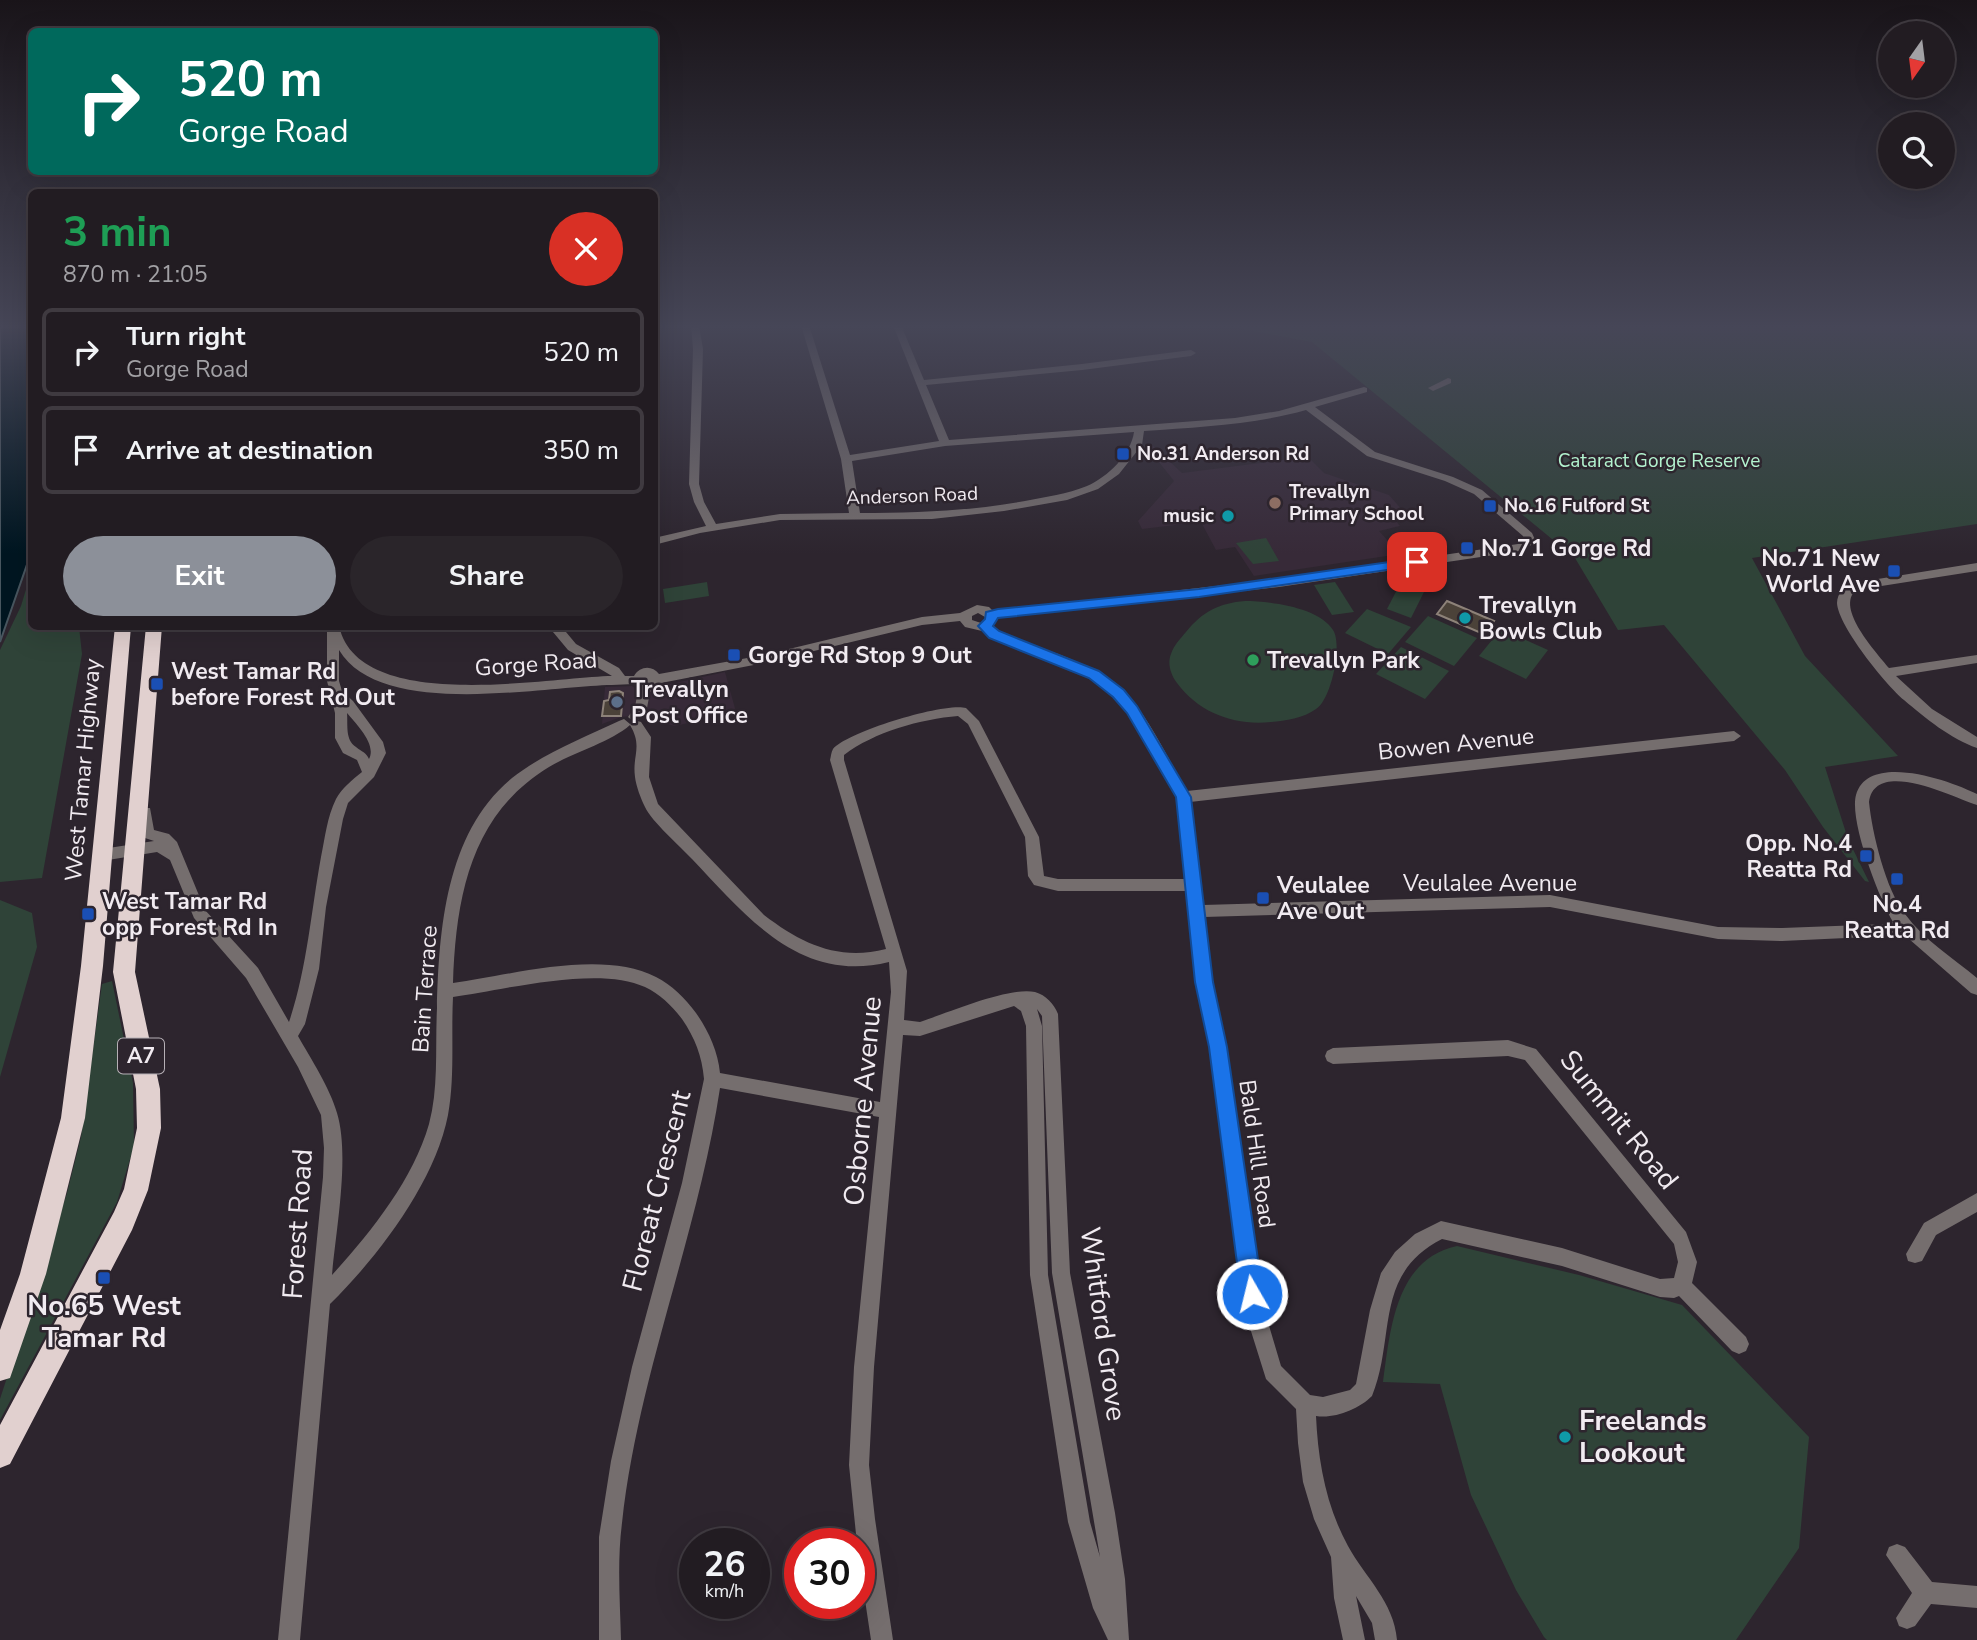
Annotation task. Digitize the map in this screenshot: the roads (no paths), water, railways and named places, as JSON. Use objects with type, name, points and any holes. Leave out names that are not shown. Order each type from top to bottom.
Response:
[{"type":"highway","name":"West Tamar Highway","points":[[0,1368],[33,1274],[73,1118],[92,966],[123,630]]},
{"type":"highway","name":"A7","points":[[0,1454],[117,1233],[136,1190],[145,1156],[149,1128],[148,1089],[124,972],[154,630]]},
{"type":"street","points":[[696,402],[694,484],[699,502],[713,528]]},
{"type":"street","points":[[828,402],[846,459],[855,517]]},
{"type":"street","points":[[929,402],[945,443]]},
{"type":"street","points":[[846,459],[945,443],[1235,421],[1327,402]]},
{"type":"street","points":[[988,620],[1279,583],[1528,545],[1530,538],[1478,492],[1449,479],[1371,454],[1309,407]]},
{"type":"street","name":"Anderson Road","points":[[658,541],[713,528],[800,515],[951,515],[1024,505],[1080,493],[1108,480],[1137,445],[1139,429]]},
{"type":"street","points":[[1977,567],[1853,587],[1846,592],[1842,604],[1846,615],[1887,673],[1920,705],[1977,743]]},
{"type":"street","name":"Gorge Road","points":[[334,630],[341,648],[353,662],[371,674],[398,682],[491,691],[622,680],[647,682],[764,659],[922,621],[965,617],[976,609],[988,620]]},
{"type":"street","name":"Bald Hill Road","points":[[988,620],[994,635],[1094,674],[1119,693],[1132,709],[1183,797],[1204,982],[1218,1047],[1255,1312],[1273,1372],[1306,1404]]},
{"type":"street","points":[[334,630],[333,681],[342,738],[348,749],[362,757],[369,773]]},
{"type":"street","points":[[557,630],[572,647],[615,671],[622,680]]},
{"type":"street","points":[[1887,673],[1977,659]]},
{"type":"street","points":[[631,722],[641,708],[647,682]]},
{"type":"street","points":[[289,1035],[297,1024],[311,969],[319,907],[339,810],[350,790],[369,773],[379,753],[378,745],[337,693]]},
{"type":"street","points":[[895,954],[837,760],[843,748],[854,741],[946,712],[961,711],[973,721],[1032,837],[1035,876],[1039,881],[1058,886],[1194,885]]},
{"type":"street","name":"Osborne Avenue","points":[[631,722],[644,737],[642,777],[652,807],[756,917],[772,931],[792,942],[836,959],[855,961],[895,954],[899,971],[896,1027],[864,1367],[859,1465],[864,1520],[882,1640]]},
{"type":"street","name":"Bain Terrace","points":[[320,1300],[358,1260],[418,1172],[438,1124],[443,1090],[448,938],[472,840],[483,820],[505,793],[534,770],[631,722]]},
{"type":"street","name":"Bowen Avenue","points":[[1183,797],[1734,736]]},
{"type":"street","name":"Forest Road","points":[[141,761],[148,772],[145,828],[148,833],[172,842],[199,914],[252,972],[317,1088],[332,1132],[332,1177],[289,1640]]},
{"type":"street","points":[[1977,800],[1943,785],[1904,776],[1876,782],[1863,794],[1861,813],[1893,907],[1904,924],[1977,988]]},
{"type":"street","points":[[102,855],[157,846],[166,848],[176,856]]},
{"type":"street","name":"Veulalee Avenue","points":[[1198,911],[1550,901],[1587,905],[1717,933],[1788,934],[1889,930],[1904,924]]},
{"type":"street","name":"Floreat Crescent","points":[[445,991],[586,972],[634,975],[663,989],[679,1006],[705,1046],[712,1080],[694,1175],[652,1329],[625,1446],[611,1525],[610,1640]]},
{"type":"street","points":[[896,1027],[920,1029],[1016,998],[1028,1007],[1034,1026],[1037,1247],[1044,1306],[1082,1535],[1104,1608],[1119,1639]]},
{"type":"street","name":"Summit Road","points":[[1333,1056],[1507,1048],[1530,1054],[1679,1238],[1689,1264],[1681,1285]]},
{"type":"street","points":[[712,1080],[888,1111]]},
{"type":"street","points":[[1915,1254],[1930,1229],[1977,1202]]},
{"type":"street","points":[[1386,1640],[1384,1624],[1340,1553],[1311,1478],[1307,1454],[1306,1404],[1323,1407],[1339,1404],[1355,1399],[1365,1389],[1388,1280],[1402,1259],[1431,1233],[1449,1232],[1562,1257],[1660,1288],[1674,1289],[1681,1285],[1739,1344]]},
{"type":"street","points":[[1340,1553],[1345,1598],[1354,1640]]},
{"type":"street","points":[[1897,1555],[1926,1592],[1977,1597]]},
{"type":"street","points":[[1907,1618],[1926,1592]]},
{"type":"water","points":[[0,402],[28,402],[28,562],[0,642]]},
{"type":"place","name":"No.31 Anderson Rd","points":[[1123,454]]},
{"type":"place","name":"Trevallyn Primary School","points":[[1275,503]]},
{"type":"place","name":"No.16 Fulford St","points":[[1490,506]]},
{"type":"place","name":"music","points":[[1228,516]]},
{"type":"place","name":"No.71 Gorge Rd","points":[[1467,548]]},
{"type":"place","name":"No.71 New World Ave","points":[[1894,571]]},
{"type":"place","name":"Trevallyn Bowls Club","points":[[1465,618]]},
{"type":"place","name":"Gorge Rd Stop 9 Out","points":[[734,655]]},
{"type":"place","name":"Trevallyn Park","points":[[1253,660]]},
{"type":"place","name":"West Tamar Rd before Forest Rd Out","points":[[157,684]]},
{"type":"place","name":"Trevallyn Post Office","points":[[617,702]]},
{"type":"place","name":"Opp. No.4 Reatta Rd","points":[[1866,856]]},
{"type":"place","name":"No.4 Reatta Rd","points":[[1897,879]]},
{"type":"place","name":"Veulalee Ave Out","points":[[1263,898]]},
{"type":"place","name":"West Tamar Rd opp Forest Rd In","points":[[88,914]]},
{"type":"place","name":"No.65 West Tamar Rd","points":[[104,1278]]},
{"type":"place","name":"Freelands Lookout","points":[[1565,1437]]},
{"type":"park label","name":"Cataract Gorge Reserve","points":[[1659,461]]}]
